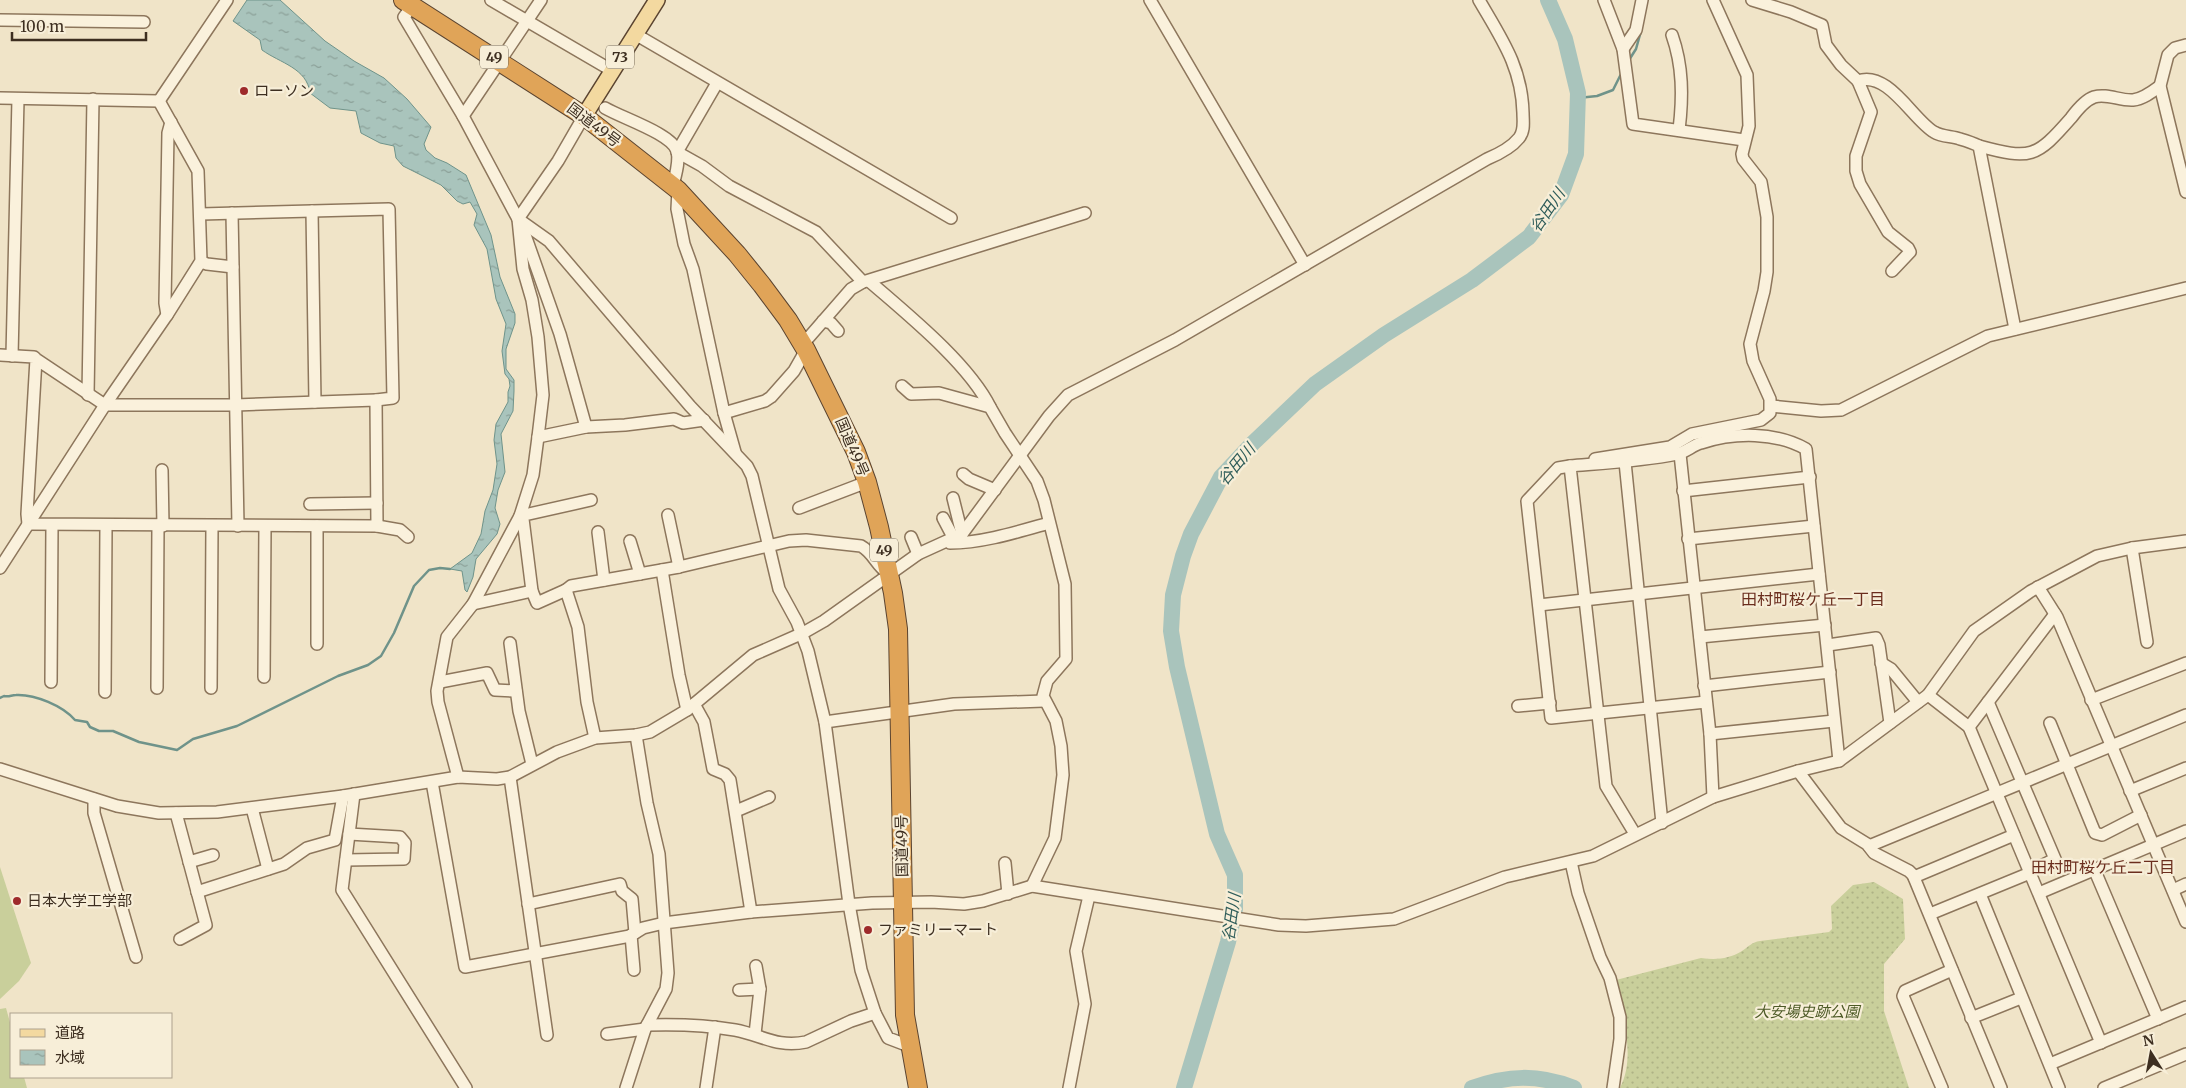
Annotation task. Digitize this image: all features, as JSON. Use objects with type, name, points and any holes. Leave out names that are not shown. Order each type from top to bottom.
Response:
[{"type":"highway","name":"国道49号","points":[[407,3],[584,116],[675,188],[756,277],[784,314],[805,347],[846,430],[867,482],[890,574],[898,629],[904,1005],[909,1046],[918,1088]]},
{"type":"main road","name":"73","points":[[584,116],[611,70],[657,0]]},
{"type":"street","points":[[159,101],[227,0]]},
{"type":"street","points":[[491,0],[611,70]]},
{"type":"street","points":[[463,116],[541,0]]},
{"type":"street","points":[[1150,0],[1305,264]]},
{"type":"street","points":[[0,769],[94,799],[140,810],[176,813],[217,812],[348,795],[458,777],[481,780],[510,776],[532,764],[595,738],[636,735],[659,728],[690,707],[752,655],[803,633],[852,603],[918,554],[954,538],[995,490],[1049,416],[1068,395],[1175,340],[1487,159],[1500,154],[1521,137],[1524,128],[1523,99],[1519,78],[1511,54],[1479,0]]},
{"type":"street","points":[[1604,0],[1623,49],[1633,124],[1744,140]]},
{"type":"street","points":[[1623,49],[1636,30],[1642,0]]},
{"type":"street","points":[[1582,465],[1600,457],[1670,447],[1692,434],[1761,420],[1768,416],[1771,406],[1768,393],[1753,361],[1750,348],[1750,339],[1764,290],[1767,272],[1767,217],[1761,182],[1743,159],[1744,140],[1749,126],[1747,75],[1713,0]]},
{"type":"street","points":[[1752,0],[1791,12],[1822,25],[1826,45],[1841,65],[1858,81],[1871,112],[1856,156],[1856,171],[1860,184],[1888,232],[1908,248],[1910,252],[1892,271]]},
{"type":"street","points":[[407,3],[404,17],[463,116],[518,219],[529,244],[560,334],[586,427]]},
{"type":"street","points":[[0,20],[144,22]]},
{"type":"street","points":[[635,34],[951,218]]},
{"type":"street","points":[[1672,35],[1678,52],[1682,79],[1680,130]]},
{"type":"street","points":[[2186,45],[2175,48],[2168,56],[2160,86],[2186,192]]},
{"type":"street","points":[[1858,81],[1870,80],[1897,94],[1926,127],[1938,134],[2004,153],[2033,154],[2054,138],[2090,99],[2104,96],[2133,100],[2148,95],[2160,86]]},
{"type":"street","points":[[677,152],[717,83]]},
{"type":"street","points":[[0,98],[159,101]]},
{"type":"street","points":[[12,356],[18,99]]},
{"type":"street","points":[[88,395],[94,99]]},
{"type":"street","points":[[0,568],[105,405],[201,262],[198,171],[159,101]]},
{"type":"street","points":[[605,108],[619,117],[645,126],[671,140],[677,152],[675,188],[677,209],[684,244],[693,269],[724,413],[736,454]]},
{"type":"street","points":[[458,777],[438,702],[437,691],[448,637],[473,604],[520,516],[533,475],[543,395],[538,337],[532,300],[523,269],[518,219],[558,161],[584,116]]},
{"type":"street","points":[[167,315],[165,303],[168,133],[171,122]]},
{"type":"street","points":[[1979,146],[2016,329]]},
{"type":"street","points":[[677,152],[702,166],[729,186],[816,232],[866,281],[944,349],[982,391],[1005,433],[1037,480],[1065,584],[1066,659],[1045,684],[1044,701],[1054,715],[1058,726],[1064,775],[1055,838],[1032,886]]},
{"type":"street","points":[[0,355],[36,359],[105,405],[235,405],[393,398],[389,209],[200,214]]},
{"type":"street","points":[[312,211],[315,402]]},
{"type":"street","points":[[232,213],[238,526]]},
{"type":"street","points":[[724,413],[765,401],[771,397],[794,372],[805,347],[822,321],[851,289],[866,281],[1085,213]]},
{"type":"street","points":[[518,219],[549,241],[704,420],[747,466],[752,476],[779,589],[803,633],[825,722],[849,904],[861,970],[875,1013],[888,1038],[909,1046]]},
{"type":"street","points":[[201,262],[233,267]]},
{"type":"street","points":[[1771,406],[1821,411],[1841,410],[1988,336],[2186,288]]},
{"type":"street","points":[[822,321],[831,323],[838,331]]},
{"type":"street","points":[[28,524],[36,359]]},
{"type":"street","points":[[902,386],[911,394],[938,393],[990,407]]},
{"type":"street","points":[[376,400],[377,526]]},
{"type":"street","points":[[538,437],[586,427],[625,425],[674,419],[683,423],[704,420]]},
{"type":"street","points":[[1706,702],[1552,718],[1527,501],[1558,468],[1625,462],[1680,454],[1701,443],[1724,438],[1754,435],[1784,438],[1806,449],[1839,761]]},
{"type":"street","points":[[1680,454],[1710,734],[1713,797]]},
{"type":"street","points":[[1625,462],[1662,822]]},
{"type":"street","points":[[1570,466],[1606,786],[1635,834]]},
{"type":"street","points":[[157,688],[162,470]]},
{"type":"street","points":[[963,474],[969,479],[995,490]]},
{"type":"street","points":[[1683,491],[1810,477]]},
{"type":"street","points":[[799,508],[867,482]]},
{"type":"street","points":[[954,498],[954,538]]},
{"type":"street","points":[[520,516],[591,500]]},
{"type":"street","points":[[310,504],[377,503]]},
{"type":"street","points":[[668,515],[679,567]]},
{"type":"street","points":[[520,516],[523,519],[532,591],[536,603],[571,586],[679,567],[727,557],[768,545],[806,540],[852,544],[869,550],[879,568],[890,574]]},
{"type":"street","points":[[943,518],[954,538],[960,543],[1048,523]]},
{"type":"street","points":[[28,524],[377,526],[400,530],[408,537]]},
{"type":"street","points":[[51,682],[52,524]]},
{"type":"street","points":[[106,525],[106,692]]},
{"type":"street","points":[[210,688],[212,526]]},
{"type":"street","points":[[264,677],[265,526]]},
{"type":"street","points":[[317,526],[317,644]]},
{"type":"street","points":[[1688,539],[1814,526]]},
{"type":"street","points":[[598,532],[604,580]]},
{"type":"street","points":[[911,537],[918,554]]},
{"type":"street","points":[[630,541],[640,574]]},
{"type":"street","points":[[432,782],[465,967],[633,934],[643,928],[664,923],[751,912],[849,904],[903,902],[964,904],[1008,894],[1032,886],[1196,913],[1306,926],[1394,919],[1505,877],[1571,862],[1600,853],[1713,797],[1798,771],[1839,761],[1928,695],[1974,631],[2038,587],[2096,556],[2132,548],[2186,541]]},
{"type":"street","points":[[2132,548],[2147,642]]},
{"type":"street","points":[[662,570],[678,675],[690,707],[704,722],[713,769],[728,777],[736,810],[751,912]]},
{"type":"street","points":[[1539,605],[1819,574]]},
{"type":"street","points":[[2038,587],[2055,614],[2186,922]]},
{"type":"street","points":[[566,590],[578,627],[587,702],[595,738]]},
{"type":"street","points":[[473,604],[532,591]]},
{"type":"street","points":[[1970,726],[2055,614]]},
{"type":"street","points":[[1700,637],[1825,625]]},
{"type":"street","points":[[1828,645],[1876,638],[1879,645],[1890,723]]},
{"type":"street","points":[[510,643],[519,711],[532,764]]},
{"type":"street","points":[[1881,663],[1891,669],[1918,702]]},
{"type":"street","points":[[2091,700],[2186,663]]},
{"type":"street","points":[[1704,686],[1830,672]]},
{"type":"street","points":[[440,682],[487,673],[495,690],[516,691]]},
{"type":"street","points":[[1928,695],[1970,726],[2101,1043]]},
{"type":"street","points":[[825,722],[962,704],[1044,701]]},
{"type":"street","points":[[1518,706],[1550,702]]},
{"type":"street","points":[[1930,914],[2030,872],[2055,858],[1988,702]]},
{"type":"street","points":[[1869,846],[2186,714]]},
{"type":"street","points":[[1710,734],[1834,721]]},
{"type":"street","points":[[2050,723],[2095,833],[2102,835],[2141,815]]},
{"type":"street","points":[[626,1088],[646,1027],[668,981],[659,854],[647,803],[636,735]]},
{"type":"street","points":[[2130,791],[2186,768]]},
{"type":"street","points":[[1798,771],[1841,828],[1869,846],[1874,853],[1909,871],[1914,878],[2001,1088]]},
{"type":"street","points":[[510,776],[547,1035]]},
{"type":"street","points":[[348,795],[349,834],[342,890],[466,1088]]},
{"type":"street","points":[[197,892],[284,864],[307,848],[336,840],[348,795]]},
{"type":"street","points":[[736,810],[770,797]]},
{"type":"street","points":[[94,799],[94,813],[136,956]]},
{"type":"street","points":[[252,808],[268,869]]},
{"type":"street","points":[[176,813],[206,925],[180,939]]},
{"type":"street","points":[[2038,893],[2095,871],[2186,831]]},
{"type":"street","points":[[346,860],[404,860],[405,843],[400,836],[349,834]]},
{"type":"street","points":[[1914,878],[2014,835]]},
{"type":"street","points":[[189,862],[213,855]]},
{"type":"street","points":[[1571,862],[1578,893],[1600,957],[1610,978],[1620,1017],[1620,1039],[1614,1088]]},
{"type":"street","points":[[1005,863],[1008,894]]},
{"type":"street","points":[[2095,871],[2158,1019]]},
{"type":"street","points":[[528,904],[620,884],[622,891],[632,899],[634,970]]},
{"type":"street","points":[[2173,890],[2186,884]]},
{"type":"street","points":[[1980,894],[2059,1088]]},
{"type":"street","points":[[1069,1088],[1085,1004],[1076,951],[1089,896]]},
{"type":"street","points":[[755,1034],[760,989],[756,966]]},
{"type":"street","points":[[1942,1088],[1903,996],[1905,991],[1952,970]]},
{"type":"street","points":[[739,990],[760,989]]},
{"type":"street","points":[[1972,1018],[2021,998]]},
{"type":"street","points":[[2050,1064],[2186,1007]]},
{"type":"street","points":[[607,1034],[646,1027],[689,1024],[755,1034],[770,1042],[799,1044],[851,1021],[875,1013]]},
{"type":"street","points":[[706,1088],[715,1027]]},
{"type":"street","points":[[2104,1088],[2186,1054]]},
{"type":"green space","points":[[0,867],[31,963],[19,981],[0,999]]},
{"type":"green space","name":"大安場史跡公園","points":[[1874,882],[1903,899],[1905,939],[1884,964],[1884,1011],[1909,1088],[1620,1088],[1625,1075],[1628,1048],[1616,980],[1701,958],[1717,959],[1727,957],[1737,954],[1757,942],[1829,932],[1832,929],[1831,906],[1853,885]]},
{"type":"green space","points":[[6,1008],[10,1022],[10,1078],[24,1078],[27,1088],[0,1088],[0,1009]]},
{"type":"water","points":[[247,0],[280,0],[325,41],[354,61],[384,78],[407,99],[431,127],[424,144],[426,150],[435,158],[466,175],[491,235],[500,277],[515,314],[515,323],[506,349],[506,369],[514,380],[513,411],[501,434],[505,472],[498,490],[495,508],[500,524],[497,534],[476,559],[473,577],[467,592],[462,571],[450,569],[472,553],[481,534],[485,511],[493,490],[497,464],[494,440],[496,424],[508,402],[510,386],[509,379],[505,374],[502,351],[506,324],[496,299],[487,249],[474,225],[477,214],[470,202],[463,204],[457,201],[441,185],[403,166],[396,158],[394,146],[380,143],[361,133],[356,111],[330,108],[310,93],[304,78],[298,72],[262,50],[260,40],[233,21]]},
{"type":"waterway","name":"谷田川","points":[[1184,1088],[1228,942],[1235,909],[1235,875],[1217,834],[1177,667],[1171,631],[1173,595],[1183,556],[1191,534],[1221,477],[1253,443],[1315,384],[1384,335],[1472,280],[1529,237],[1561,195],[1576,154],[1578,93],[1565,39],[1548,0]]},
{"type":"waterway","points":[[1629,60],[1636,49],[1641,31]]},
{"type":"waterway","points":[[1578,98],[1597,96],[1613,90],[1621,74]]},
{"type":"waterway","points":[[0,698],[23,695],[40,699],[63,710],[75,720],[87,722],[90,727],[99,731],[113,731],[139,742],[177,750],[193,739],[237,726],[338,676],[368,665],[381,656],[394,633],[414,586],[429,570],[450,569]]},
{"type":"waterway","points":[[1472,1088],[1498,1081],[1523,1078],[1548,1080],[1574,1088]]},
{"type":"place","name":"ローソン","points":[[244,91]]},
{"type":"place","name":"日本大学工学部","points":[[17,901]]},
{"type":"place","name":"ファミリーマート","points":[[868,930]]},
{"type":"district","name":"田村町桜ケ丘一丁目","points":[[1813,599]]},
{"type":"district","name":"田村町桜ケ丘二丁目","points":[[2103,867]]}]
